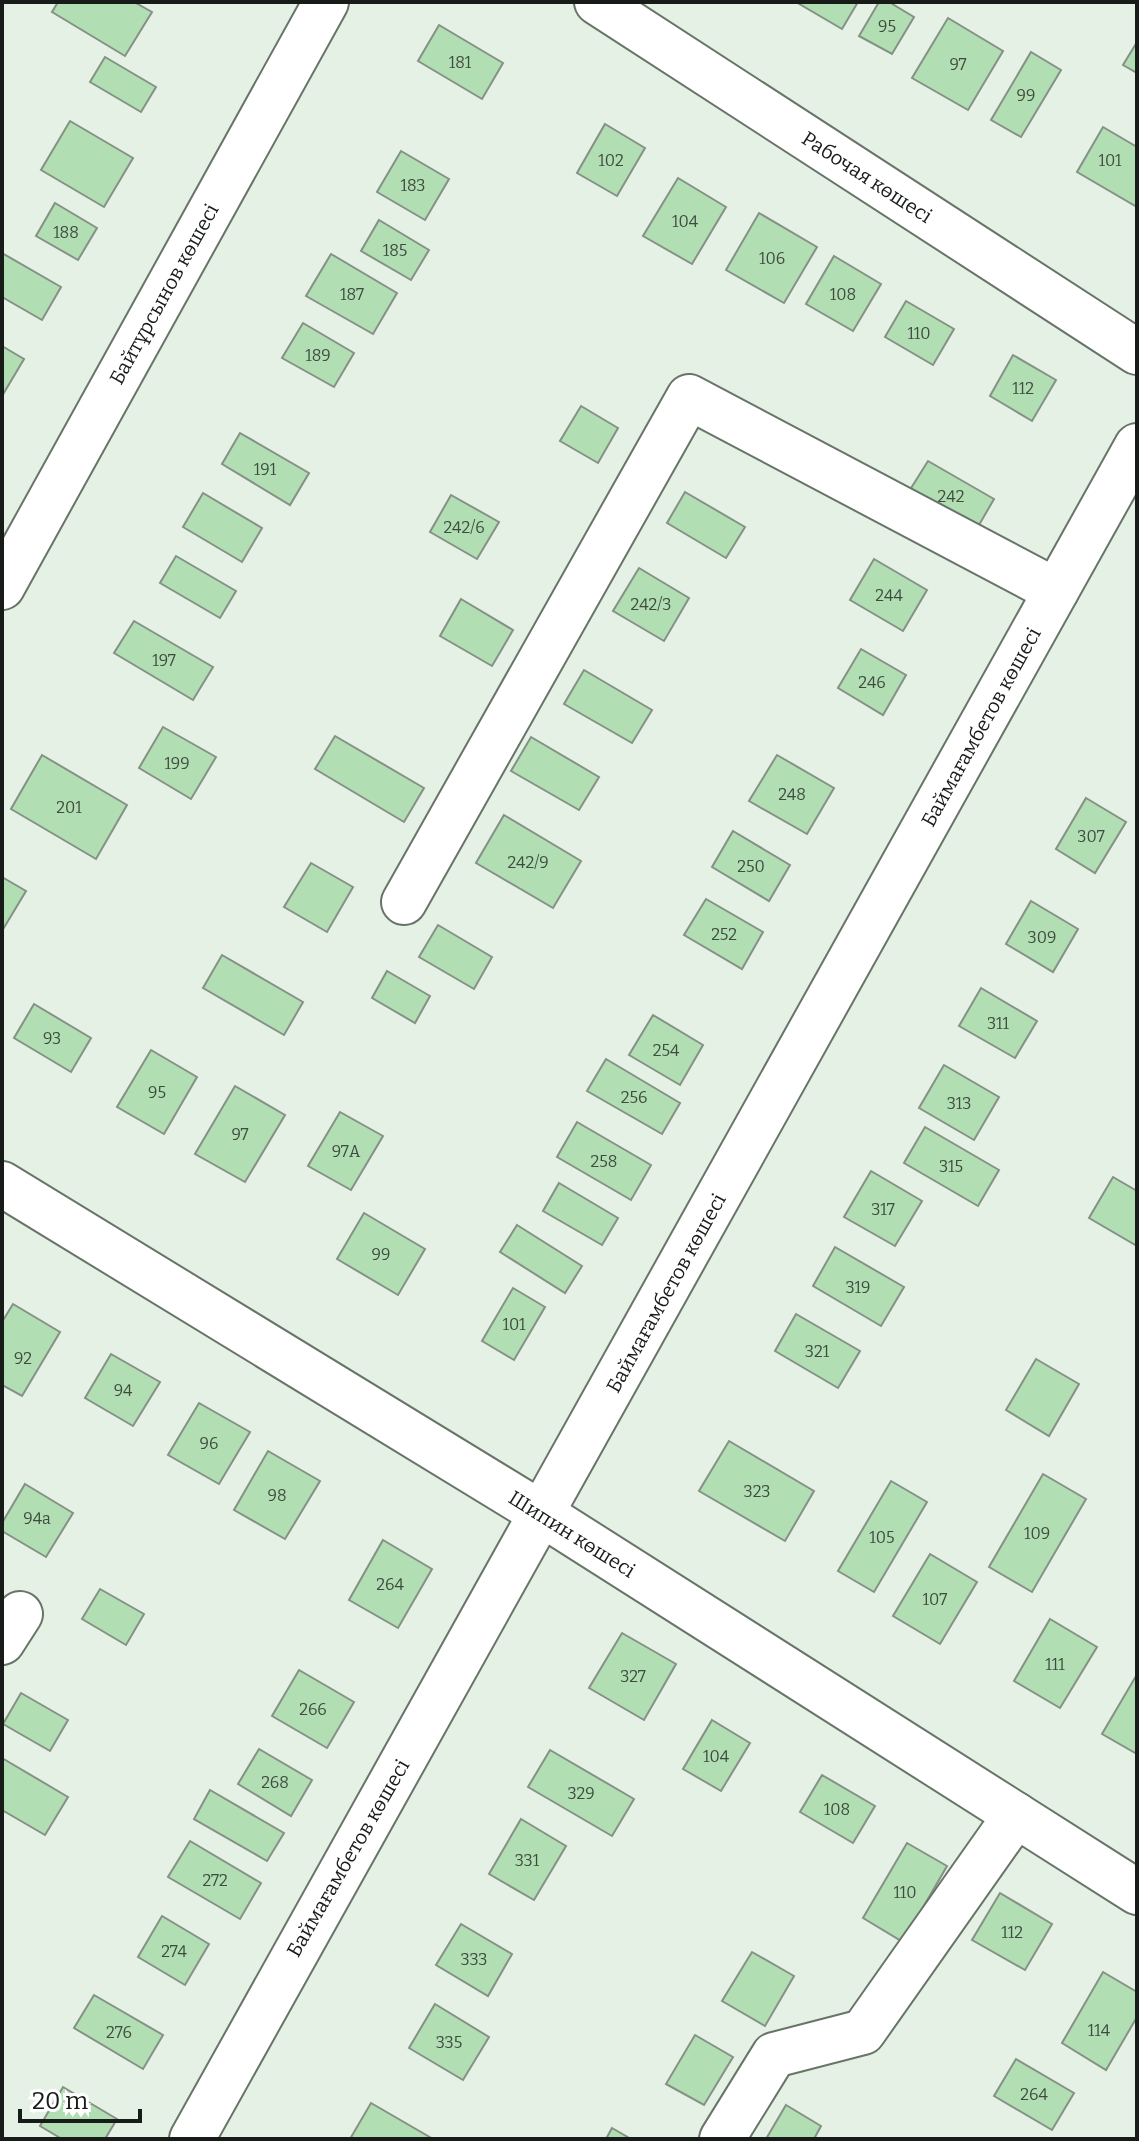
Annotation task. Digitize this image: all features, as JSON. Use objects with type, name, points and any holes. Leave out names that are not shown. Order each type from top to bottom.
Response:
[{"type":"street","name":"Байтұрсынов көшесі","points":[[2,587],[326,2]]},
{"type":"street","name":"Рабочая көшесі","points":[[597,2],[1137,352]]},
{"type":"street","points":[[404,902],[689,397],[1056,591]]},
{"type":"street","name":"Баймағамбетов көшесі","points":[[192,2139],[1137,446]]},
{"type":"street","name":"Шипин көшесі","points":[[2,1184],[542,1514],[1137,1892]]},
{"type":"street","points":[[722,2139],[774,2055],[863,2032],[1016,1815]]},
{"type":"building","points":[[58,2],[134,2],[152,12],[125,56],[52,12]]},
{"type":"building","points":[[796,2],[858,2],[842,29]]},
{"type":"building","points":[[879,2],[889,2],[914,17],[892,54],[859,36]]},
{"type":"building","points":[[948,18],[1003,51],[968,110],[912,78]]},
{"type":"building","points":[[439,25],[503,63],[482,99],[418,61]]},
{"type":"building","points":[[1137,42],[1137,73],[1123,65]]},
{"type":"building","points":[[1031,52],[1061,70],[1021,137],[991,120]]},
{"type":"building","points":[[105,57],[156,87],[141,112],[90,82]]},
{"type":"building","points":[[70,121],[133,158],[104,207],[41,170]]},
{"type":"building","points":[[605,124],[645,148],[617,196],[577,173]]},
{"type":"building","points":[[1103,127],[1137,147],[1137,207],[1077,172]]},
{"type":"building","points":[[401,151],[449,179],[425,220],[377,192]]},
{"type":"building","points":[[678,178],[726,207],[692,264],[643,236]]},
{"type":"building","points":[[55,203],[97,228],[78,260],[36,236]]},
{"type":"building","points":[[759,213],[817,247],[784,303],[726,270]]},
{"type":"building","points":[[379,220],[429,250],[411,280],[361,251]]},
{"type":"building","points":[[2,253],[61,287],[42,320],[2,297]]},
{"type":"building","points":[[331,254],[397,293],[373,334],[306,296]]},
{"type":"building","points":[[834,256],[881,284],[853,331],[806,304]]},
{"type":"building","points":[[906,301],[954,329],[933,365],[885,337]]},
{"type":"building","points":[[303,323],[354,353],[334,387],[282,358]]},
{"type":"building","points":[[2,346],[24,359],[2,396]]},
{"type":"building","points":[[1013,355],[1056,380],[1032,421],[990,396]]},
{"type":"building","points":[[581,406],[618,428],[598,463],[560,441]]},
{"type":"building","points":[[240,433],[309,473],[290,505],[222,464]]},
{"type":"building","points":[[928,461],[994,499],[975,532],[908,493]]},
{"type":"building","points":[[685,492],[745,527],[726,558],[667,523]]},
{"type":"building","points":[[203,493],[262,528],[242,562],[183,527]]},
{"type":"building","points":[[451,495],[499,522],[477,559],[430,532]]},
{"type":"building","points":[[176,556],[236,591],[220,618],[160,583]]},
{"type":"building","points":[[874,559],[927,590],[903,631],[850,600]]},
{"type":"building","points":[[639,568],[689,598],[664,641],[613,611]]},
{"type":"building","points":[[461,599],[513,630],[492,666],[440,636]]},
{"type":"building","points":[[134,621],[213,667],[193,700],[114,653]]},
{"type":"building","points":[[861,649],[906,675],[883,715],[838,688]]},
{"type":"building","points":[[584,670],[652,710],[632,743],[564,704]]},
{"type":"building","points":[[163,727],[216,757],[191,799],[139,768]]},
{"type":"building","points":[[335,736],[424,788],[404,822],[315,769]]},
{"type":"building","points":[[531,737],[599,777],[579,810],[511,771]]},
{"type":"building","points":[[42,755],[127,805],[96,859],[11,809]]},
{"type":"building","points":[[777,755],[834,788],[807,834],[749,801]]},
{"type":"building","points":[[1086,798],[1126,822],[1095,873],[1056,849]]},
{"type":"building","points":[[504,815],[581,861],[553,908],[476,863]]},
{"type":"building","points":[[733,831],[790,865],[769,901],[712,867]]},
{"type":"building","points":[[311,863],[353,887],[327,932],[284,907]]},
{"type":"building","points":[[2,877],[26,891],[2,931]]},
{"type":"building","points":[[706,899],[763,932],[742,969],[684,935]]},
{"type":"building","points":[[1031,901],[1078,929],[1053,972],[1006,944]]},
{"type":"building","points":[[438,925],[492,957],[474,989],[419,957]]},
{"type":"building","points":[[222,955],[303,1002],[284,1035],[203,988]]},
{"type":"building","points":[[387,971],[430,996],[415,1023],[372,998]]},
{"type":"building","points":[[981,988],[1037,1021],[1015,1058],[959,1026]]},
{"type":"building","points":[[34,1004],[91,1038],[71,1072],[14,1038]]},
{"type":"building","points":[[653,1015],[703,1045],[680,1085],[629,1055]]},
{"type":"building","points":[[151,1050],[197,1077],[164,1134],[117,1107]]},
{"type":"building","points":[[606,1059],[680,1103],[662,1134],[587,1091]]},
{"type":"building","points":[[944,1065],[999,1097],[974,1140],[919,1108]]},
{"type":"building","points":[[235,1086],[285,1115],[245,1182],[195,1154]]},
{"type":"building","points":[[340,1112],[383,1136],[351,1190],[308,1166]]},
{"type":"building","points":[[577,1122],[651,1165],[631,1200],[557,1157]]},
{"type":"building","points":[[925,1127],[999,1170],[978,1206],[904,1163]]},
{"type":"building","points":[[871,1171],[922,1201],[895,1246],[844,1217]]},
{"type":"building","points":[[1113,1177],[1137,1191],[1137,1246],[1089,1218]]},
{"type":"building","points":[[559,1183],[618,1218],[602,1245],[543,1211]]},
{"type":"building","points":[[364,1213],[425,1249],[398,1295],[337,1259]]},
{"type":"building","points":[[517,1225],[582,1266],[565,1293],[500,1252]]},
{"type":"building","points":[[835,1247],[904,1287],[881,1326],[813,1286]]},
{"type":"building","points":[[513,1288],[545,1307],[514,1360],[482,1341]]},
{"type":"building","points":[[13,1304],[60,1332],[22,1396],[2,1385],[2,1322]]},
{"type":"building","points":[[796,1314],[860,1351],[838,1388],[775,1351]]},
{"type":"building","points":[[111,1354],[160,1382],[133,1426],[85,1398]]},
{"type":"building","points":[[1036,1359],[1079,1384],[1049,1436],[1006,1410]]},
{"type":"building","points":[[199,1403],[250,1432],[219,1484],[168,1455]]},
{"type":"building","points":[[729,1441],[814,1491],[785,1541],[699,1491]]},
{"type":"building","points":[[268,1451],[320,1481],[285,1539],[234,1510]]},
{"type":"building","points":[[1043,1474],[1086,1499],[1032,1592],[989,1567]]},
{"type":"building","points":[[891,1481],[927,1502],[874,1592],[838,1571]]},
{"type":"building","points":[[25,1484],[73,1513],[46,1557],[2,1531],[2,1523]]},
{"type":"building","points":[[383,1540],[432,1569],[398,1628],[349,1600]]},
{"type":"building","points":[[930,1554],[977,1582],[940,1644],[893,1616]]},
{"type":"building","points":[[100,1589],[144,1614],[126,1645],[82,1619]]},
{"type":"building","points":[[1050,1619],[1097,1647],[1060,1708],[1014,1681]]},
{"type":"building","points":[[622,1633],[676,1664],[644,1720],[589,1688]]},
{"type":"building","points":[[299,1670],[354,1702],[327,1748],[272,1716]]},
{"type":"building","points":[[1137,1677],[1137,1754],[1102,1734]]},
{"type":"building","points":[[21,1693],[68,1720],[50,1751],[3,1724]]},
{"type":"building","points":[[712,1720],[750,1743],[721,1791],[683,1769]]},
{"type":"building","points":[[259,1749],[312,1780],[291,1816],[238,1784]]},
{"type":"building","points":[[550,1750],[634,1799],[612,1836],[528,1787]]},
{"type":"building","points":[[2,1758],[68,1797],[45,1835],[2,1810]]},
{"type":"building","points":[[822,1775],[875,1806],[853,1843],[800,1812]]},
{"type":"building","points":[[210,1790],[284,1833],[267,1861],[194,1819]]},
{"type":"building","points":[[521,1819],[566,1846],[534,1900],[489,1874]]},
{"type":"building","points":[[190,1841],[261,1883],[240,1919],[168,1877]]},
{"type":"building","points":[[907,1843],[947,1866],[903,1942],[863,1918]]},
{"type":"building","points":[[1000,1893],[1052,1924],[1025,1970],[972,1940]]},
{"type":"building","points":[[162,1916],[209,1944],[185,1985],[138,1957]]},
{"type":"building","points":[[461,1924],[512,1954],[488,1996],[436,1965]]},
{"type":"building","points":[[752,1952],[794,1976],[765,2026],[722,2001]]},
{"type":"building","points":[[1103,1972],[1137,1992],[1137,2017],[1106,2070],[1062,2043]]},
{"type":"building","points":[[94,1995],[163,2035],[143,2069],[74,2028]]},
{"type":"building","points":[[435,2004],[489,2037],[463,2080],[409,2048]]},
{"type":"building","points":[[695,2035],[733,2057],[704,2105],[666,2084]]},
{"type":"building","points":[[1016,2059],[1074,2093],[1052,2130],[994,2096]]},
{"type":"building","points":[[63,2087],[117,2119],[105,2139],[62,2139],[40,2126]]},
{"type":"building","points":[[371,2103],[433,2139],[350,2139]]},
{"type":"building","points":[[786,2105],[821,2126],[814,2139],[766,2139]]},
{"type":"building","points":[[612,2128],[631,2139],[606,2139]]}]
